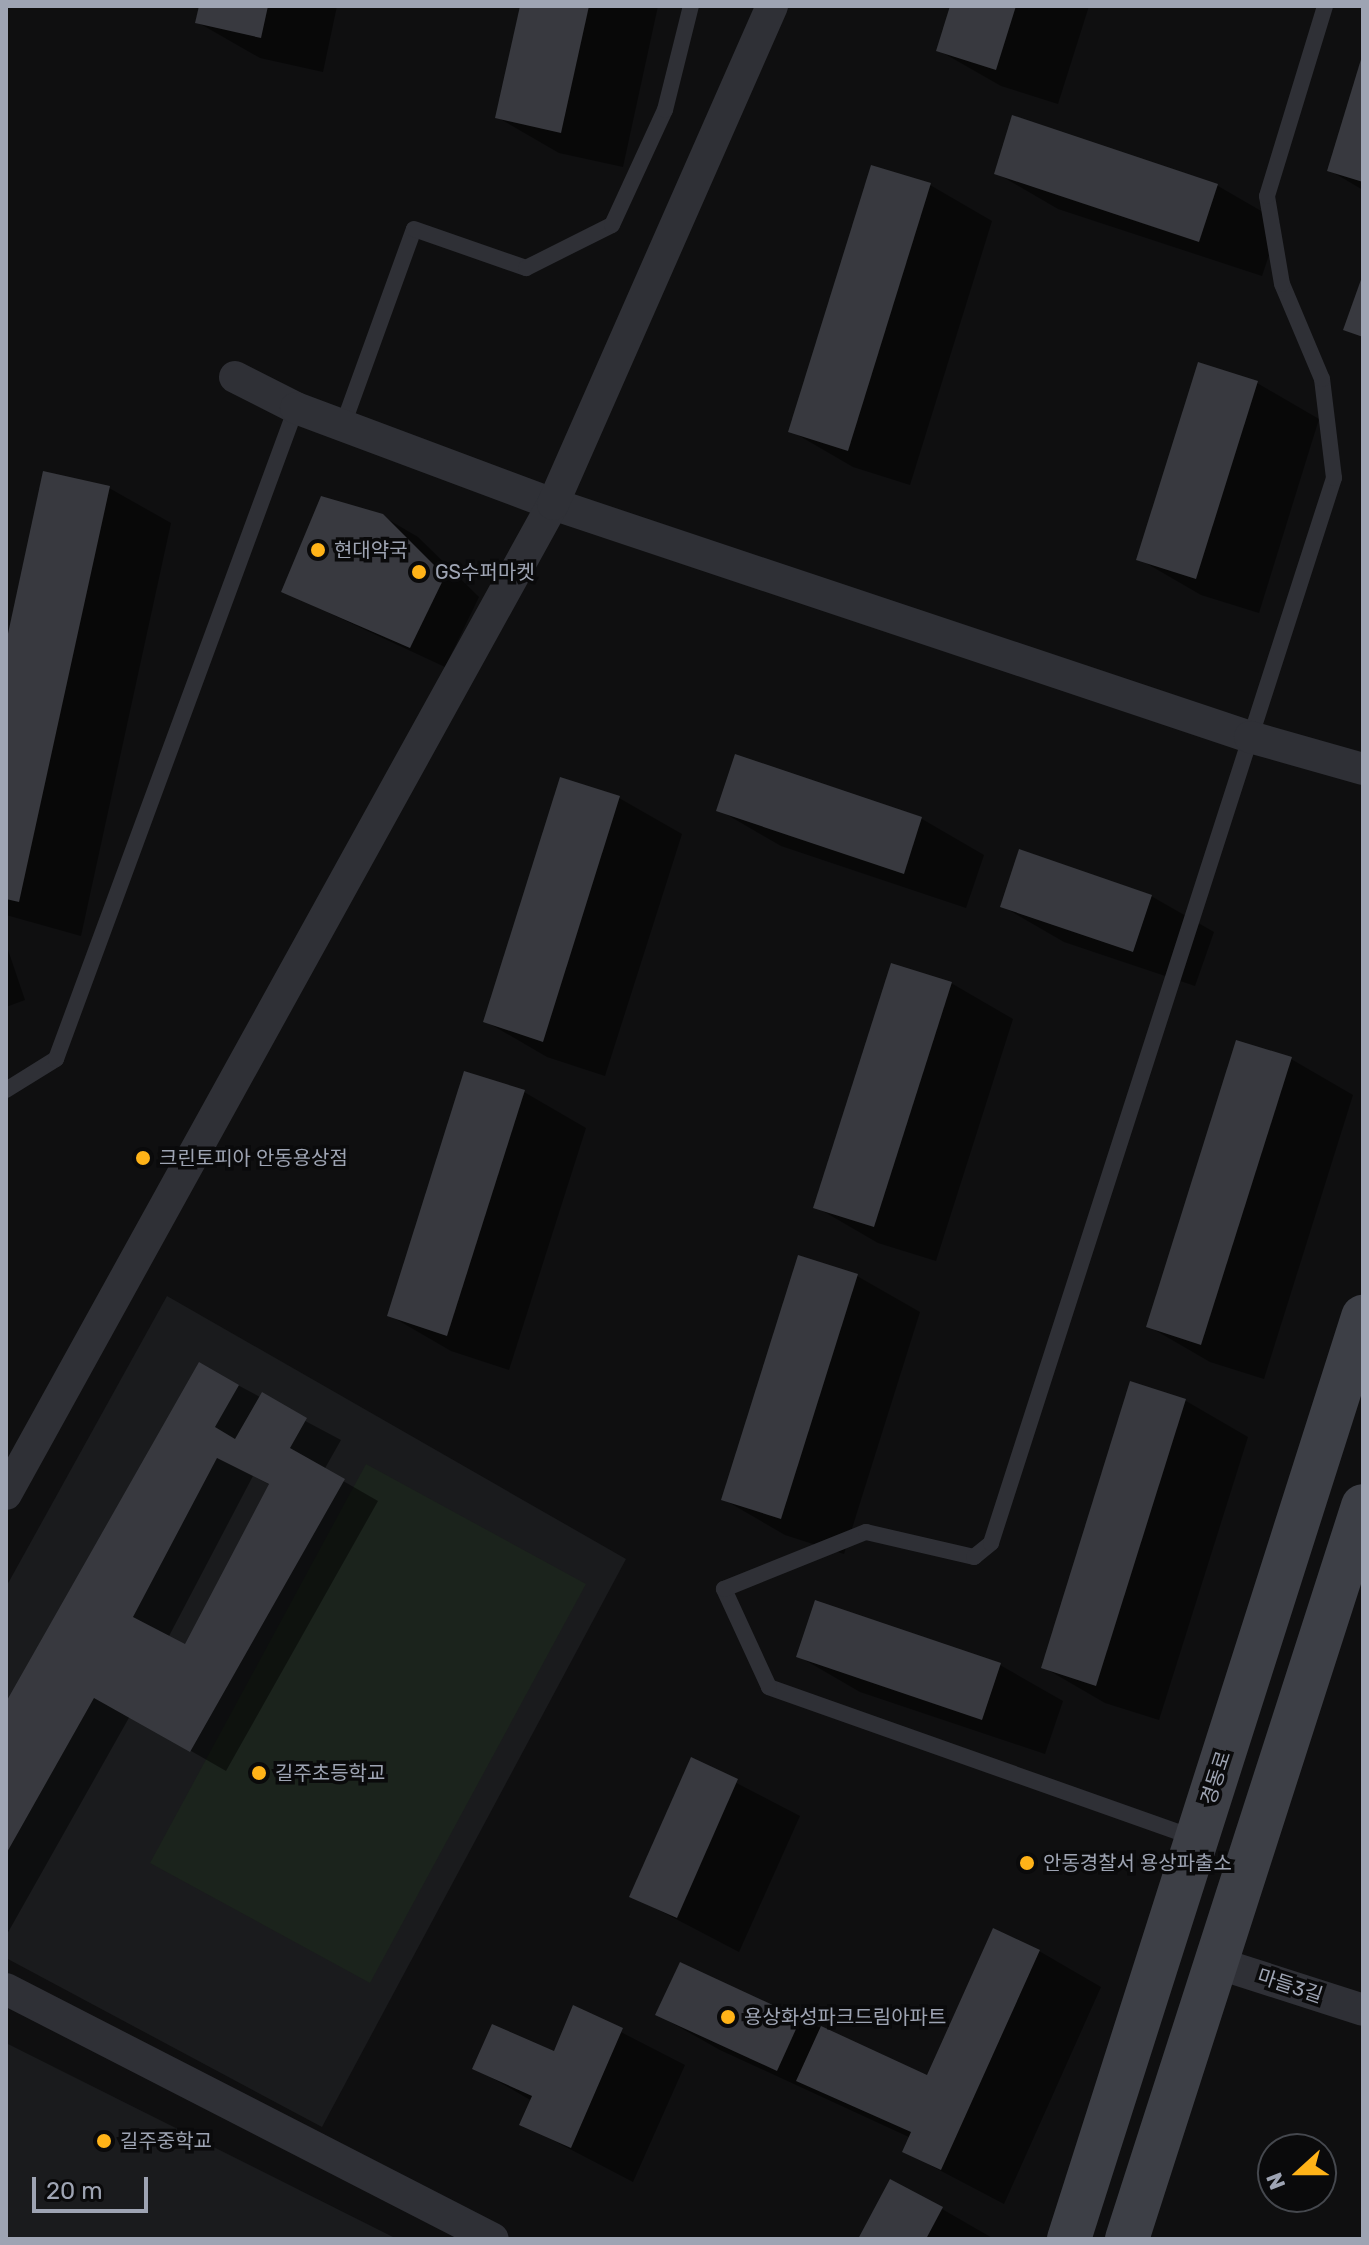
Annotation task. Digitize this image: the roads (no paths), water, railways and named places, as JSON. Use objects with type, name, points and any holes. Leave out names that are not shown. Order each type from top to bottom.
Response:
[{"type":"street","points":[[6,1494],[553,504],[772,6]]},
{"type":"street","points":[[235,377],[296,408],[553,504],[1250,737],[1363,769]]},
{"type":"street","name":"경동로","points":[[1069,2239],[1363,1317]]},
{"type":"street","points":[[1127,2239],[1363,1506]]},
{"type":"street","name":"마들3길","points":[[1217,1963],[1363,2010]]},
{"type":"street","points":[[6,1989],[493,2239]]},
{"type":"lane","points":[[343,425],[414,229],[526,268],[612,225],[665,110],[691,6]]},
{"type":"lane","points":[[1196,1838],[769,1687],[724,1589],[866,1532],[974,1557],[991,1543],[1334,478],[1322,379],[1282,284],[1267,196],[1325,6]]},
{"type":"lane","points":[[6,1090],[56,1059],[296,408]]},
{"type":"place","name":"현대약국","points":[[318,550]]},
{"type":"place","name":"GS수퍼마켓","points":[[419,572]]},
{"type":"place","name":"크린토피아 안동용상점","points":[[143,1158]]},
{"type":"place","name":"길주초등학교","points":[[259,1773]]},
{"type":"place","name":"안동경찰서 용상파출소","points":[[1027,1863]]},
{"type":"place","name":"용상화성파크드림아파트","points":[[728,2017]]},
{"type":"place","name":"길주중학교","points":[[104,2141]]}]
